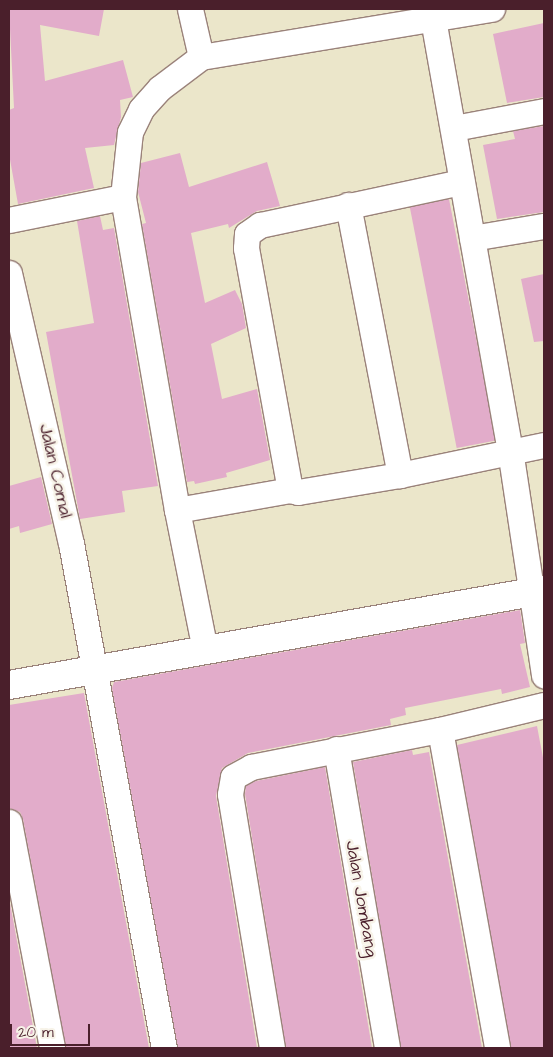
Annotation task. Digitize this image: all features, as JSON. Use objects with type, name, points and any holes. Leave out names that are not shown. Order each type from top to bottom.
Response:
[{"type":"street","points":[[190,9],[202,57]]},
{"type":"street","points":[[205,650],[177,510],[123,197],[130,132],[141,109],[160,88],[202,57],[492,9]]},
{"type":"street","points":[[433,19],[537,591],[544,675]]},
{"type":"street","points":[[454,128],[544,111]]},
{"type":"street","points":[[290,490],[246,240],[255,226],[462,182]]},
{"type":"street","points":[[9,220],[123,197]]},
{"type":"street","points":[[348,205],[400,475]]},
{"type":"street","points":[[472,238],[544,226]]},
{"type":"street","name":"Jalan Comal","points":[[9,273],[71,543],[164,1048]]},
{"type":"street","points":[[177,510],[290,490],[298,492],[400,475],[544,444]]},
{"type":"street","points":[[9,685],[537,591]]},
{"type":"street","points":[[272,1048],[231,785],[233,777],[251,767],[440,730],[544,705]]},
{"type":"street","points":[[440,730],[497,1048]]},
{"type":"street","name":"Jalan Jombang","points":[[336,749],[387,1048]]},
{"type":"street","points":[[9,822],[52,1048]]},
{"type":"building","points":[[9,9],[104,9],[99,36],[40,25],[45,81],[123,60],[133,97],[120,100],[121,117],[114,145],[85,148],[94,188],[18,204],[9,154],[9,110],[14,108]]},
{"type":"building","points":[[544,23],[544,97],[507,103],[493,34]]},
{"type":"building","points":[[544,126],[544,212],[497,219],[483,145],[515,139],[513,131]]},
{"type":"building","points":[[180,153],[189,187],[267,162],[280,206],[257,211],[229,228],[228,224],[191,233],[205,303],[235,290],[242,304],[246,328],[211,344],[222,399],[257,389],[270,460],[226,473],[227,477],[195,484],[194,481],[187,482],[142,224],[146,223],[138,192],[141,163]]},
{"type":"building","points":[[449,199],[496,440],[457,448],[410,207]]},
{"type":"building","points":[[100,216],[103,230],[114,228],[158,486],[122,491],[125,512],[80,519],[46,332],[94,323],[77,221]]},
{"type":"building","points":[[544,274],[544,341],[534,342],[521,279]]},
{"type":"building","points":[[41,477],[52,524],[20,533],[19,526],[9,529],[9,486]]},
{"type":"building","points":[[520,610],[525,643],[520,644],[530,687],[502,694],[501,689],[405,708],[406,715],[390,719],[391,725],[248,753],[222,768],[216,796],[257,1048],[178,1048],[112,688],[114,682]]},
{"type":"building","points":[[84,693],[149,1048],[66,1048],[23,819],[20,812],[9,808],[9,705]]},
{"type":"building","points":[[537,726],[544,763],[544,1048],[511,1048],[457,745]]},
{"type":"building","points":[[412,750],[413,755],[429,752],[482,1048],[401,1048],[353,762]]},
{"type":"building","points":[[325,767],[372,1048],[286,1048],[245,794],[246,786],[256,781]]},
{"type":"building","points":[[9,898],[37,1048],[9,1048]]}]
